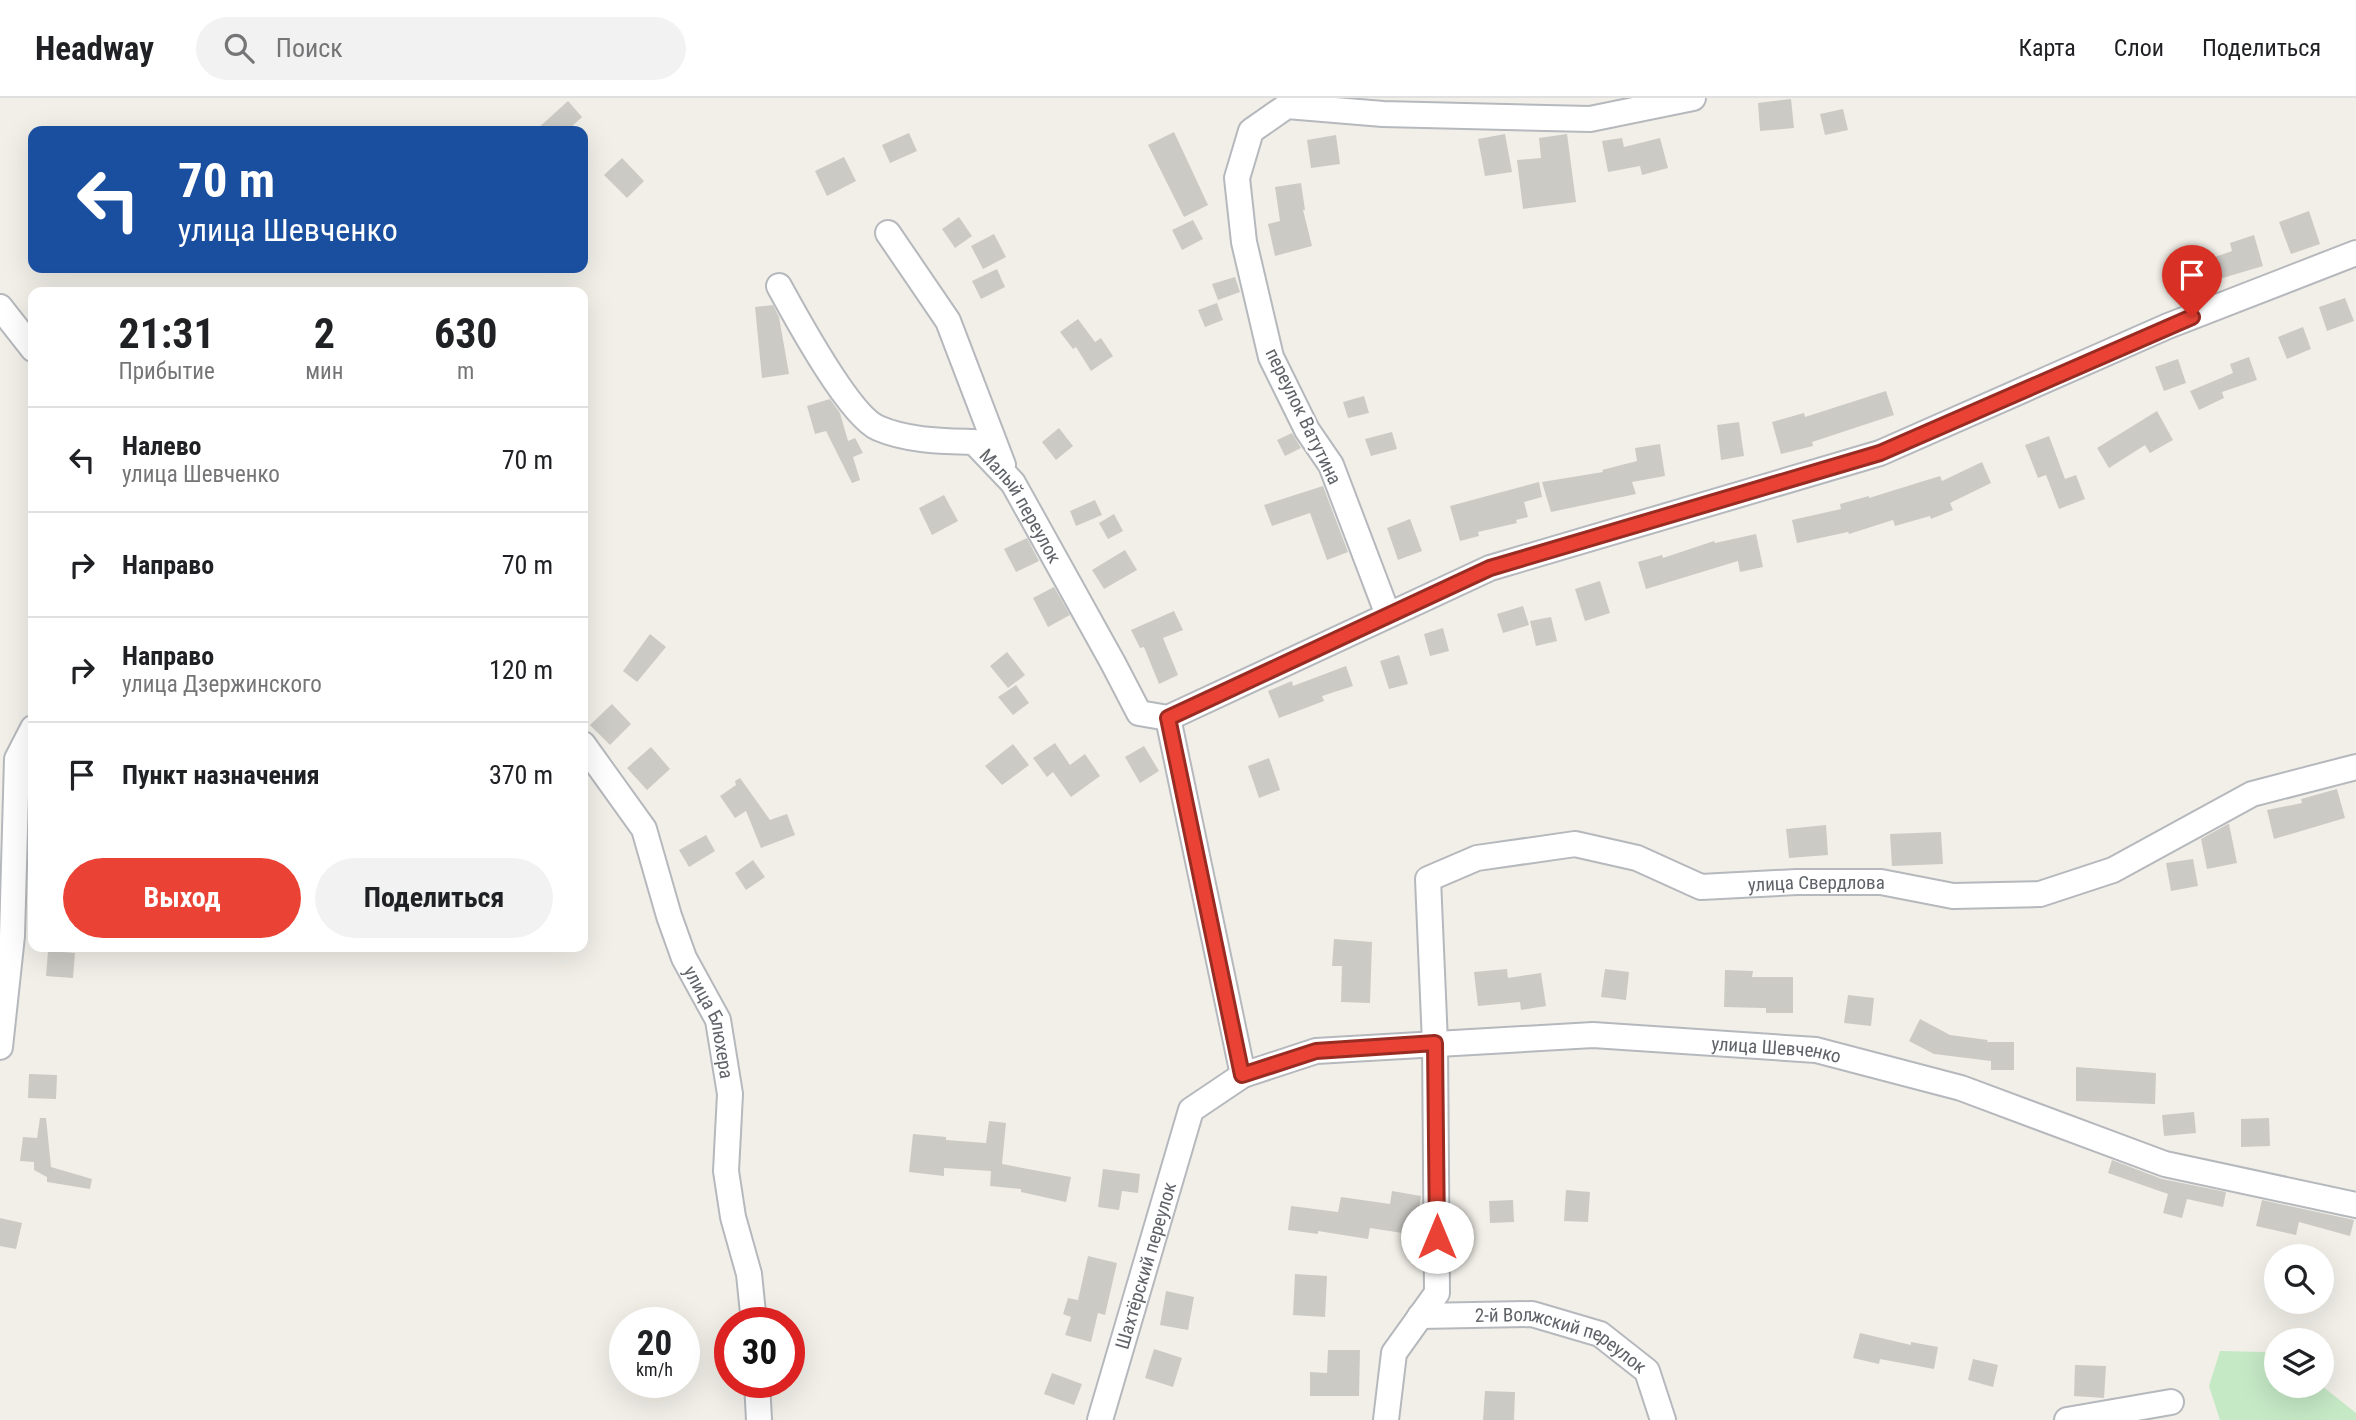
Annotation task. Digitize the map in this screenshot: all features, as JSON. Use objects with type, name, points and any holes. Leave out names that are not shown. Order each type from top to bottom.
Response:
[{"type":"street","name":"переулок Ватутина","points":[[1388,615],[1331,465],[1307,430],[1271,357],[1244,242],[1237,178],[1251,131],[1287,106],[1383,114],[1590,119],[1685,99]]},
{"type":"street","points":[[888,233],[948,321],[1009,479]]},
{"type":"street","points":[[1242,1075],[1168,718],[1490,568],[1880,453],[2168,326],[2356,253]]},
{"type":"street","name":"Малый переулок","points":[[779,286],[813,346],[853,407],[876,427],[923,439],[974,442],[1013,483],[1139,713],[1168,718]]},
{"type":"street","points":[[0,307],[28,343]]},
{"type":"street","points":[[0,1047],[12,936],[18,759],[28,739]]},
{"type":"street","name":"улица Блюхера","points":[[588,751],[644,829],[684,958],[718,1020],[730,1094],[726,1171],[733,1217],[749,1273],[752,1307]]},
{"type":"street","name":"улица Свердлова","points":[[1435,1043],[1428,879],[1477,858],[1575,844],[1637,858],[1701,887],[1797,882],[1881,882],[1952,896],[2040,894],[2113,870],[2252,794],[2356,767]]},
{"type":"street","name":"улица Шевченко","points":[[1191,1110],[1242,1075],[1316,1051],[1593,1035],[1816,1050],[1961,1088],[2165,1164],[2356,1205]]},
{"type":"street","points":[[1386,1420],[1394,1353],[1437,1293],[1435,1043]]},
{"type":"street","name":"Шахтёрский переулок","points":[[1100,1420],[1191,1110]]},
{"type":"street","name":"2-й Волжский переулок","points":[[1420,1316],[1532,1314],[1600,1334],[1647,1371],[1663,1420]]},
{"type":"street","points":[[758,1398],[759,1420]]},
{"type":"street","points":[[2067,1420],[2171,1402]]},
{"type":"green space","points":[[2220,1351],[2264,1352],[2264,1398],[2334,1398],[2334,1396],[2356,1413],[2356,1420],[2220,1420],[2209,1386]]},
{"type":"building","points":[[1791,99],[1794,128],[1760,131],[1758,103]]},
{"type":"building","points":[[568,101],[582,117],[572,126],[540,126]]},
{"type":"building","points":[[1843,109],[1848,130],[1825,135],[1820,114]]},
{"type":"building","points":[[1174,132],[1208,205],[1184,217],[1148,145]]},
{"type":"building","points":[[909,133],[917,151],[890,163],[882,145]]},
{"type":"building","points":[[1505,134],[1512,172],[1485,176],[1478,139]]},
{"type":"building","points":[[1567,134],[1576,202],[1523,209],[1517,160],[1541,158],[1539,138]]},
{"type":"building","points":[[1336,135],[1340,164],[1311,168],[1307,140]]},
{"type":"building","points":[[1622,138],[1624,147],[1660,138],[1668,168],[1642,175],[1640,166],[1608,172],[1602,141]]},
{"type":"building","points":[[844,157],[856,181],[827,196],[815,171]]},
{"type":"building","points":[[622,158],[644,181],[627,198],[604,175]]},
{"type":"building","points":[[1301,183],[1303,210],[1312,246],[1275,256],[1268,224],[1280,221],[1275,187]]},
{"type":"building","points":[[2309,211],[2320,244],[2291,254],[2279,222]]},
{"type":"building","points":[[959,217],[972,236],[955,248],[942,229]]},
{"type":"building","points":[[1193,220],[1203,239],[1182,250],[1172,230]]},
{"type":"building","points":[[994,234],[1006,257],[983,269],[971,246]]},
{"type":"building","points":[[2254,235],[2263,266],[2216,280],[2217,283],[2189,292],[2181,269],[2232,251],[2230,243]]},
{"type":"building","points":[[997,269],[1005,287],[981,299],[972,281]]},
{"type":"building","points":[[1235,277],[1240,292],[1218,300],[1212,284]]},
{"type":"building","points":[[2345,298],[2354,321],[2327,331],[2319,307]]},
{"type":"building","points":[[1217,303],[1223,320],[1205,327],[1198,310]]},
{"type":"building","points":[[773,305],[779,317],[789,374],[762,378],[755,307]]},
{"type":"building","points":[[1078,319],[1095,342],[1101,338],[1113,356],[1091,371],[1076,347],[1073,349],[1060,332]]},
{"type":"building","points":[[2303,327],[2311,349],[2287,359],[2278,337]]},
{"type":"building","points":[[2249,357],[2257,380],[2222,392],[2224,398],[2199,410],[2190,391],[2233,373],[2230,364]]},
{"type":"building","points":[[2178,359],[2186,383],[2164,391],[2155,367]]},
{"type":"building","points":[[1886,391],[1894,415],[1812,442],[1813,446],[1781,454],[1772,422],[1804,413],[1805,417]]},
{"type":"building","points":[[1364,396],[1369,413],[1348,418],[1343,402]]},
{"type":"building","points":[[830,399],[840,413],[848,441],[855,438],[863,453],[853,457],[860,480],[852,483],[826,431],[815,434],[807,406]]},
{"type":"building","points":[[2157,411],[2173,440],[2150,453],[2145,445],[2109,468],[2097,448]]},
{"type":"building","points":[[1739,422],[1744,456],[1721,460],[1717,425]]},
{"type":"building","points":[[1059,428],[1073,446],[1056,460],[1042,442]]},
{"type":"building","points":[[1392,432],[1397,449],[1371,456],[1365,439]]},
{"type":"building","points":[[1292,433],[1301,448],[1285,456],[1277,440]]},
{"type":"building","points":[[2049,436],[2065,479],[2076,475],[2085,499],[2059,509],[2046,475],[2038,478],[2025,445]]},
{"type":"building","points":[[1660,444],[1665,476],[1632,482],[1636,494],[1551,512],[1542,482],[1603,472],[1602,470],[1637,461],[1635,448]]},
{"type":"building","points":[[1982,462],[1991,483],[1950,503],[1953,510],[1931,519],[1930,516],[1895,526],[1893,520],[1849,534],[1848,532],[1797,543],[1792,520],[1841,509],[1840,504],[1940,476],[1942,481]]},
{"type":"building","points":[[1539,482],[1542,497],[1524,502],[1528,517],[1516,520],[1517,523],[1478,532],[1479,536],[1460,541],[1450,506]]},
{"type":"building","points":[[1323,486],[1348,552],[1327,560],[1310,513],[1272,526],[1264,505]]},
{"type":"building","points":[[944,495],[958,521],[932,535],[919,508]]},
{"type":"building","points":[[1095,500],[1102,515],[1076,526],[1070,511]]},
{"type":"building","points":[[1114,514],[1123,531],[1108,539],[1099,523]]},
{"type":"building","points":[[1410,519],[1422,551],[1398,560],[1387,528]]},
{"type":"building","points":[[1756,534],[1763,567],[1740,572],[1738,561],[1646,589],[1638,562],[1662,555],[1663,558],[1714,541],[1715,543]]},
{"type":"building","points":[[1027,538],[1039,561],[1016,572],[1004,549]]},
{"type":"building","points":[[1125,550],[1137,570],[1104,589],[1092,570]]},
{"type":"building","points":[[1600,581],[1610,613],[1585,621],[1575,589]]},
{"type":"building","points":[[1054,587],[1070,615],[1048,627],[1033,598]]},
{"type":"building","points":[[1523,606],[1529,625],[1503,633],[1497,614]]},
{"type":"building","points":[[1174,611],[1183,630],[1163,638],[1178,675],[1159,684],[1144,647],[1140,648],[1131,630]]},
{"type":"building","points":[[1551,617],[1557,641],[1536,646],[1530,621]]},
{"type":"building","points":[[1443,628],[1449,651],[1430,656],[1424,634]]},
{"type":"building","points":[[650,634],[666,647],[637,682],[623,671]]},
{"type":"building","points":[[1007,652],[1025,675],[1008,688],[990,666]]},
{"type":"building","points":[[1399,655],[1408,684],[1389,689],[1380,661]]},
{"type":"building","points":[[1346,666],[1353,686],[1322,696],[1324,701],[1279,718],[1268,691],[1292,681],[1293,686]]},
{"type":"building","points":[[1016,685],[1029,703],[1013,715],[998,697]]},
{"type":"building","points":[[612,704],[631,724],[610,745],[590,725]]},
{"type":"building","points":[[1055,743],[1070,765],[1085,754],[1100,776],[1071,797],[1053,772],[1047,777],[1033,758]]},
{"type":"building","points":[[1013,744],[1029,765],[1002,785],[985,766]]},
{"type":"building","points":[[1144,746],[1159,771],[1140,783],[1125,757]]},
{"type":"building","points":[[651,747],[670,769],[647,790],[627,768]]},
{"type":"building","points":[[1269,758],[1280,790],[1259,798],[1248,766]]},
{"type":"building","points":[[740,778],[770,820],[787,814],[795,835],[761,848],[746,811],[735,818],[720,796],[736,785],[735,781]]},
{"type":"building","points":[[2337,789],[2345,818],[2274,839],[2267,810],[2302,803],[2301,799]]},
{"type":"building","points":[[2229,824],[2237,863],[2207,869],[2201,839]]},
{"type":"building","points":[[1826,825],[1828,855],[1789,858],[1786,829]]},
{"type":"building","points":[[1941,832],[1943,864],[1892,866],[1890,834]]},
{"type":"building","points":[[706,835],[715,851],[689,867],[679,850]]},
{"type":"building","points":[[2193,859],[2198,886],[2171,891],[2166,863]]},
{"type":"building","points":[[753,860],[765,877],[746,890],[735,873]]},
{"type":"building","points":[[1334,939],[1372,942],[1370,1003],[1341,1002],[1342,966],[1332,966]]},
{"type":"building","points":[[48,952],[75,953],[73,978],[46,976]]},
{"type":"building","points":[[1507,969],[1508,978],[1541,973],[1546,1006],[1521,1010],[1520,1002],[1478,1006],[1474,972]]},
{"type":"building","points":[[1605,969],[1629,972],[1626,1000],[1601,997]]},
{"type":"building","points":[[1725,970],[1753,971],[1752,977],[1793,977],[1793,1013],[1766,1013],[1766,1008],[1724,1007]]},
{"type":"building","points":[[1848,995],[1874,998],[1871,1026],[1844,1023]]},
{"type":"building","points":[[1920,1019],[1950,1035],[1988,1040],[1987,1042],[2014,1042],[2014,1070],[1991,1070],[1991,1061],[1934,1054],[1909,1041]]},
{"type":"building","points":[[2076,1067],[2156,1073],[2155,1104],[2076,1101]]},
{"type":"building","points":[[29,1074],[57,1075],[56,1099],[28,1098]]},
{"type":"building","points":[[2194,1112],[2196,1133],[2164,1136],[2162,1115]]},
{"type":"building","points":[[40,1118],[46,1118],[51,1167],[92,1179],[90,1189],[47,1182],[47,1177],[34,1170],[34,1162],[20,1161],[23,1137],[37,1138]]},
{"type":"building","points":[[2269,1118],[2270,1146],[2241,1147],[2241,1119]]},
{"type":"building","points":[[989,1121],[1006,1123],[1002,1164],[1071,1177],[1066,1202],[1021,1192],[1021,1189],[990,1186],[991,1171],[944,1168],[944,1176],[909,1172],[913,1134],[986,1143]]},
{"type":"building","points":[[2112,1160],[2162,1179],[2226,1192],[2223,1207],[2187,1199],[2182,1218],[2163,1213],[2168,1194],[2108,1173]]},
{"type":"building","points":[[1103,1169],[1140,1174],[1138,1193],[1122,1191],[1119,1210],[1098,1207]]},
{"type":"building","points":[[1566,1190],[1590,1192],[1588,1222],[1564,1221]]},
{"type":"building","points":[[1392,1191],[1421,1196],[1415,1235],[1370,1228],[1368,1239],[1318,1231],[1318,1234],[1288,1230],[1291,1206],[1338,1212],[1341,1197],[1390,1204]]},
{"type":"building","points":[[1513,1200],[1514,1222],[1490,1223],[1489,1201]]},
{"type":"building","points":[[2262,1200],[2354,1220],[2350,1236],[2299,1222],[2296,1235],[2256,1226]]},
{"type":"building","points":[[0,1218],[22,1223],[16,1249],[0,1246]]},
{"type":"building","points":[[1088,1256],[1117,1263],[1105,1315],[1098,1313],[1091,1342],[1065,1335],[1071,1317],[1063,1314],[1068,1298],[1078,1300]]},
{"type":"building","points":[[1295,1274],[1327,1276],[1325,1317],[1293,1315]]},
{"type":"building","points":[[1166,1291],[1194,1297],[1188,1330],[1160,1325]]},
{"type":"building","points":[[1860,1333],[1911,1345],[1911,1342],[1938,1347],[1934,1369],[1880,1359],[1879,1364],[1853,1358]]},
{"type":"building","points":[[1154,1349],[1182,1358],[1173,1387],[1145,1378]]},
{"type":"building","points":[[1328,1350],[1360,1350],[1359,1396],[1310,1396],[1310,1372],[1327,1373]]},
{"type":"building","points":[[1973,1359],[1998,1365],[1993,1387],[1968,1380]]},
{"type":"building","points":[[2075,1365],[2106,1366],[2104,1398],[2074,1396]]},
{"type":"building","points":[[1052,1373],[1082,1384],[1074,1405],[1044,1394]]},
{"type":"building","points":[[1485,1391],[1515,1392],[1514,1420],[1483,1420]]},
{"type":"route","points":[[1437,1237],[1435,1043],[1316,1051],[1242,1075],[1168,718],[1490,568],[1880,453],[2192,317]]}]
